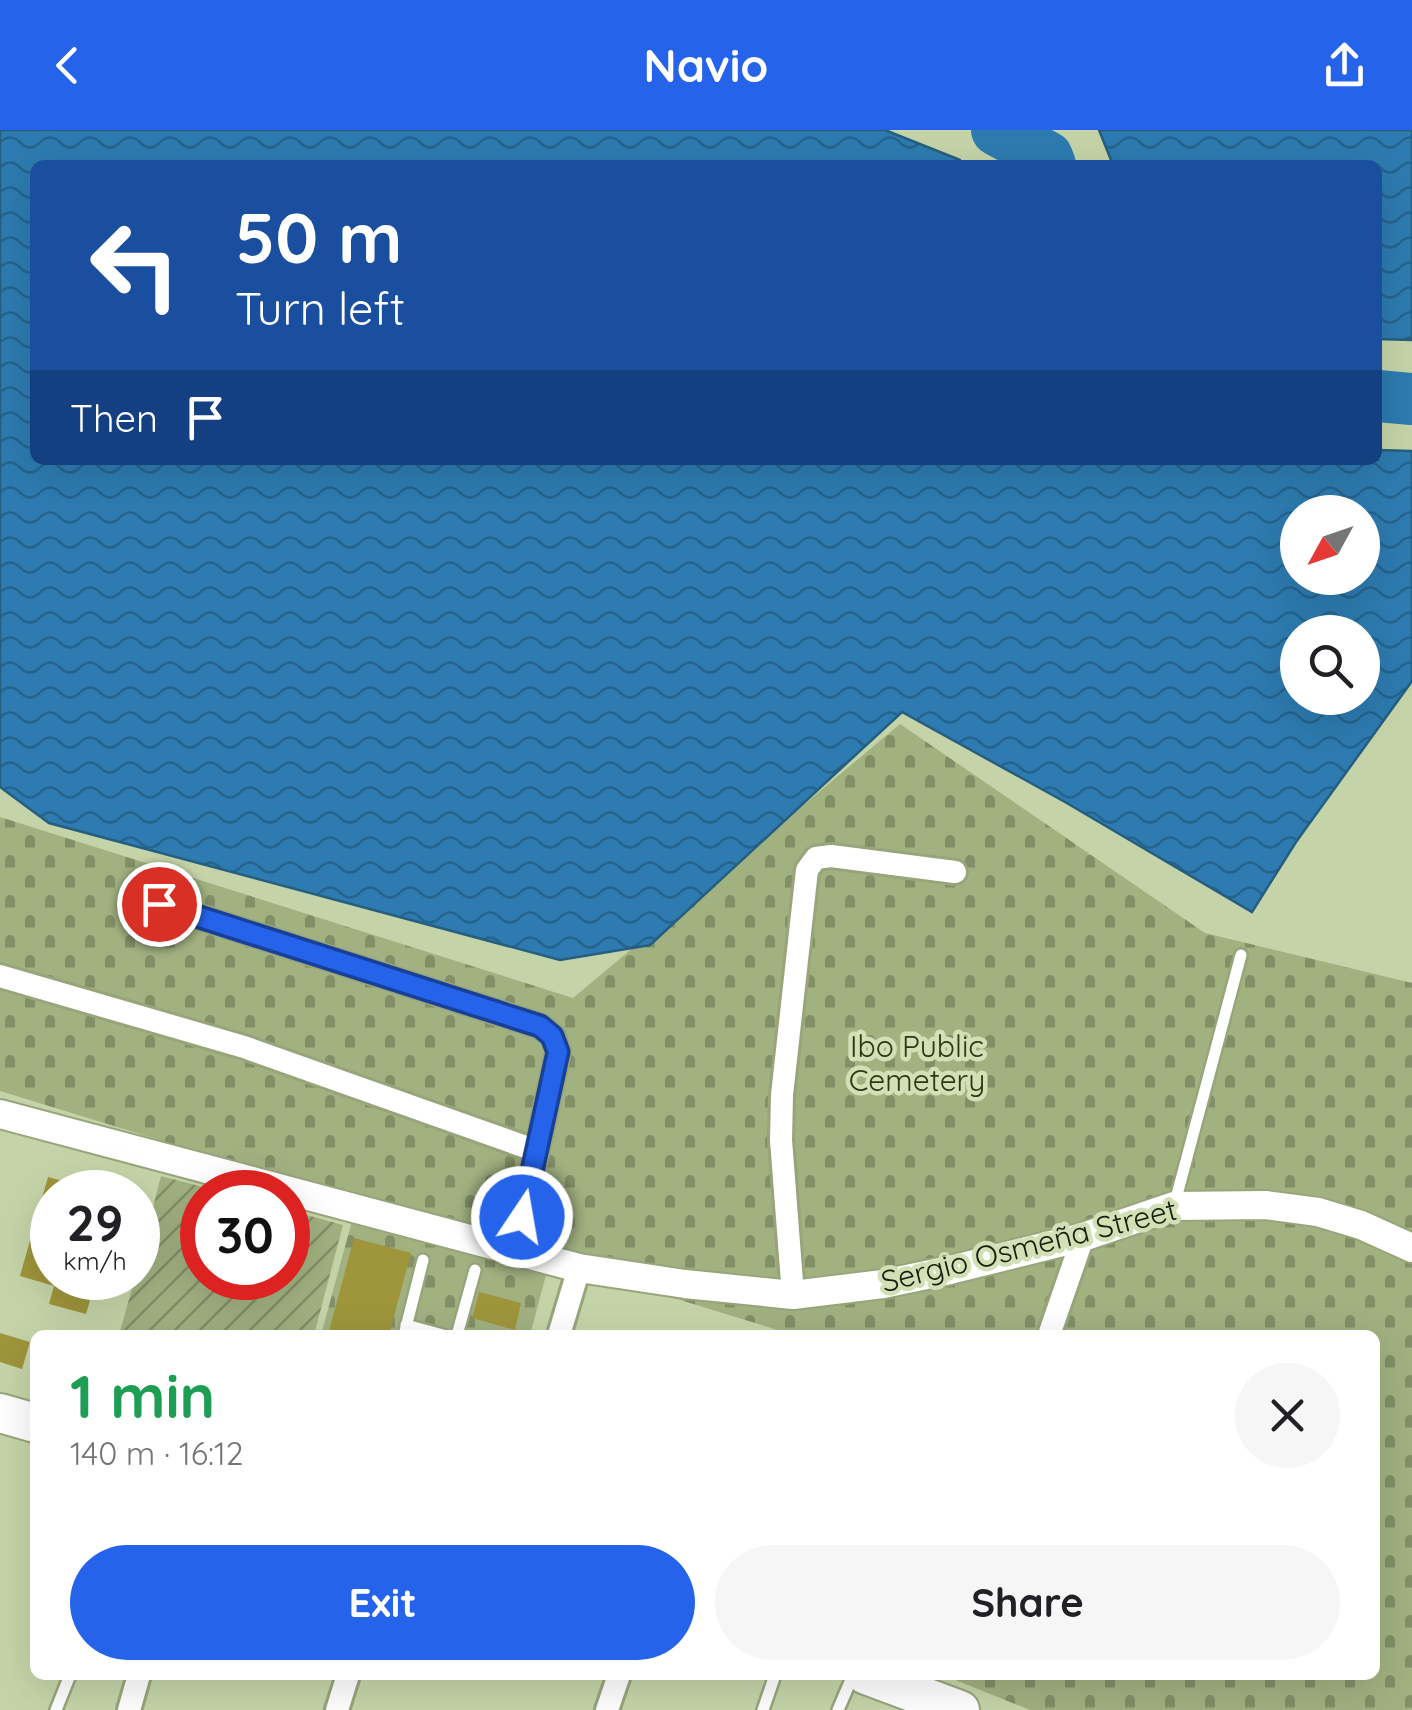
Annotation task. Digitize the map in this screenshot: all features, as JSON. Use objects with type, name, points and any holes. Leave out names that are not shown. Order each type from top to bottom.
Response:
[{"type":"highway","points":[[0,1413],[30,1422]]},
{"type":"highway","points":[[879,1680],[960,1710]]},
{"type":"street","points":[[793,1295],[781,1125],[807,870],[816,858],[830,856],[956,872]]},
{"type":"street","points":[[159,904],[540,1026],[552,1036],[558,1052],[516,1250]]},
{"type":"street","points":[[0,976],[244,1048],[537,1151]]},
{"type":"street","name":"Sergio Osmeña Street","points":[[0,1114],[579,1268],[793,1295],[883,1284],[1082,1237],[1174,1206],[1266,1205],[1318,1212],[1361,1225],[1412,1248]]},
{"type":"street","points":[[1051,1330],[1082,1237]]},
{"type":"street","points":[[560,1330],[579,1268]]},
{"type":"street","points":[[130,1710],[138,1680]]},
{"type":"street","points":[[337,1710],[346,1680]]},
{"type":"street","points":[[606,1710],[617,1680]]},
{"type":"lane","points":[[1174,1206],[1241,955]]},
{"type":"lane","points":[[405,1330],[423,1260]]},
{"type":"lane","points":[[458,1330],[476,1270]]},
{"type":"lane","points":[[56,1710],[68,1680]]},
{"type":"lane","points":[[763,1710],[773,1680]]},
{"type":"lane","points":[[838,1710],[851,1680]]},
{"type":"green space","name":"Ibo Public Cemetery","points":[[900,724],[1205,933],[1412,983],[1412,1710],[1030,1710],[955,1680],[1380,1680],[1380,1330],[778,1330],[310,1186],[310,1170],[257,1170],[0,1091],[0,817],[573,998]]},
{"type":"green space","points":[[161,1176],[180,1181],[180,1300],[310,1300],[310,1216],[343,1225],[315,1330],[120,1330],[129,1300],[160,1300]]},
{"type":"green space","points":[[352,1221],[546,1275],[531,1330],[322,1330]]},
{"type":"water","points":[[0,130],[885,130],[960,160],[30,160],[30,465],[1382,465],[1382,450],[1412,451],[1412,681],[1296,842],[1252,912],[902,712],[650,945],[560,960],[49,823],[0,787]]},
{"type":"water","points":[[1099,130],[1412,130],[1412,340],[1382,339],[1382,160],[1111,160]]},
{"type":"building","points":[[354,1238],[411,1253],[390,1330],[329,1330]]},
{"type":"building","points":[[30,1241],[30,1279],[20,1276]]},
{"type":"building","points":[[479,1292],[521,1303],[515,1330],[472,1318]]},
{"type":"building","points":[[50,1300],[90,1300],[86,1314],[49,1304]]},
{"type":"building","points":[[0,1333],[30,1342],[22,1369],[0,1362]]},
{"type":"waterway","points":[[997,130],[1048,160]]},
{"type":"waterway","points":[[1382,396],[1412,399]]},
{"type":"route","points":[[159,904],[540,1026],[552,1036],[558,1052],[522,1217]]}]
